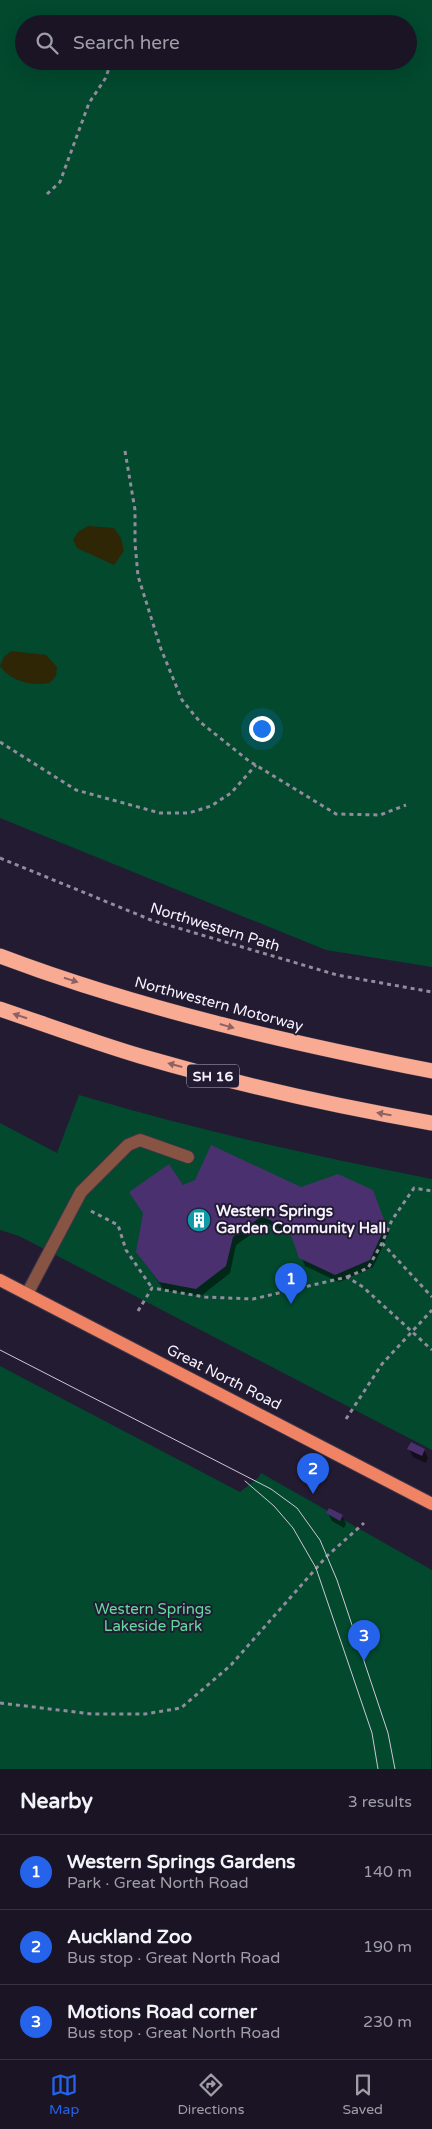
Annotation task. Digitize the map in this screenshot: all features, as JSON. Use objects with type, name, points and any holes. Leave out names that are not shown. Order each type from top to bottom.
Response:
[{"type":"highway","points":[[0,950],[24,966]]},
{"type":"highway","name":"Northwestern Motorway","points":[[0,956],[24,966],[134,1000],[248,1032],[432,1071]]},
{"type":"highway","name":"SH 16","points":[[0,1009],[139,1056],[220,1078],[303,1098],[432,1123]]},
{"type":"main road","name":"Great North Road","points":[[0,1280],[432,1504]]},
{"type":"lane","points":[[27,1294],[82,1192],[128,1145],[140,1140],[188,1158]]},
{"type":"path","points":[[47,194],[60,182],[89,103],[105,79],[108,70]]},
{"type":"path","points":[[125,451],[135,510],[138,576],[161,649],[182,700],[200,722],[256,765],[336,814],[380,815],[406,805]]},
{"type":"path","points":[[0,742],[76,790],[160,813],[189,812],[211,806],[231,793],[256,765]]},
{"type":"path","name":"Northwestern Path","points":[[0,858],[151,920],[337,975],[432,992]]},
{"type":"path","points":[[75,1203],[118,1225],[126,1250],[152,1288],[205,1297],[253,1299],[347,1277],[368,1268],[382,1244],[392,1220],[414,1188],[432,1191]]},
{"type":"path","points":[[382,1244],[432,1297]]},
{"type":"path","points":[[347,1277],[363,1287],[432,1350]]},
{"type":"path","points":[[138,1311],[152,1288]]},
{"type":"path","points":[[346,1419],[382,1364],[432,1310]]},
{"type":"path","points":[[0,1703],[92,1714],[145,1714],[181,1708],[231,1665],[327,1556],[364,1523]]},
{"type":"green space","points":[[0,0],[432,0],[432,967],[326,950],[0,818]]},
{"type":"green space","points":[[79,1095],[255,1142],[432,1179],[432,1450],[19,1236],[0,1230],[0,1123],[57,1153]]},
{"type":"green space","name":"Western Springs Lakeside Park","points":[[0,1366],[240,1492],[258,1478],[261,1473],[432,1570],[431,1769],[0,1769]]},
{"type":"sand","points":[[88,526],[114,528],[121,538],[124,551],[114,565],[77,548],[73,540],[78,532]]},
{"type":"sand","points":[[11,651],[46,655],[57,667],[56,676],[50,683],[35,684],[22,682],[10,676],[0,666],[4,657]]},
{"type":"building","name":"Western Springs Garden Community Hall","points":[[211,1145],[301,1187],[338,1174],[373,1190],[386,1225],[370,1260],[335,1275],[299,1258],[289,1230],[262,1216],[233,1237],[226,1266],[196,1289],[159,1282],[136,1252],[143,1213],[129,1192],[169,1164],[183,1185],[195,1180]]},
{"type":"building","points":[[411,1442],[425,1449],[422,1456],[407,1449]]},
{"type":"building","points":[[329,1508],[343,1515],[340,1521],[326,1513]]},
{"type":"tram line","points":[[0,1350],[271,1489],[297,1508],[320,1540],[337,1580],[388,1733],[395,1769]]},
{"type":"tram line","points":[[245,1481],[274,1506],[293,1528],[316,1568],[372,1733],[378,1769]]},
{"type":"place","name":"Western Springs Garden Community Hall","points":[[199,1220]]},
{"type":"place","name":"Western Springs Gardens","points":[[291,1304]]},
{"type":"place","name":"Auckland Zoo","points":[[313,1494]]},
{"type":"place","name":"Motions Road corner","points":[[364,1661]]}]
